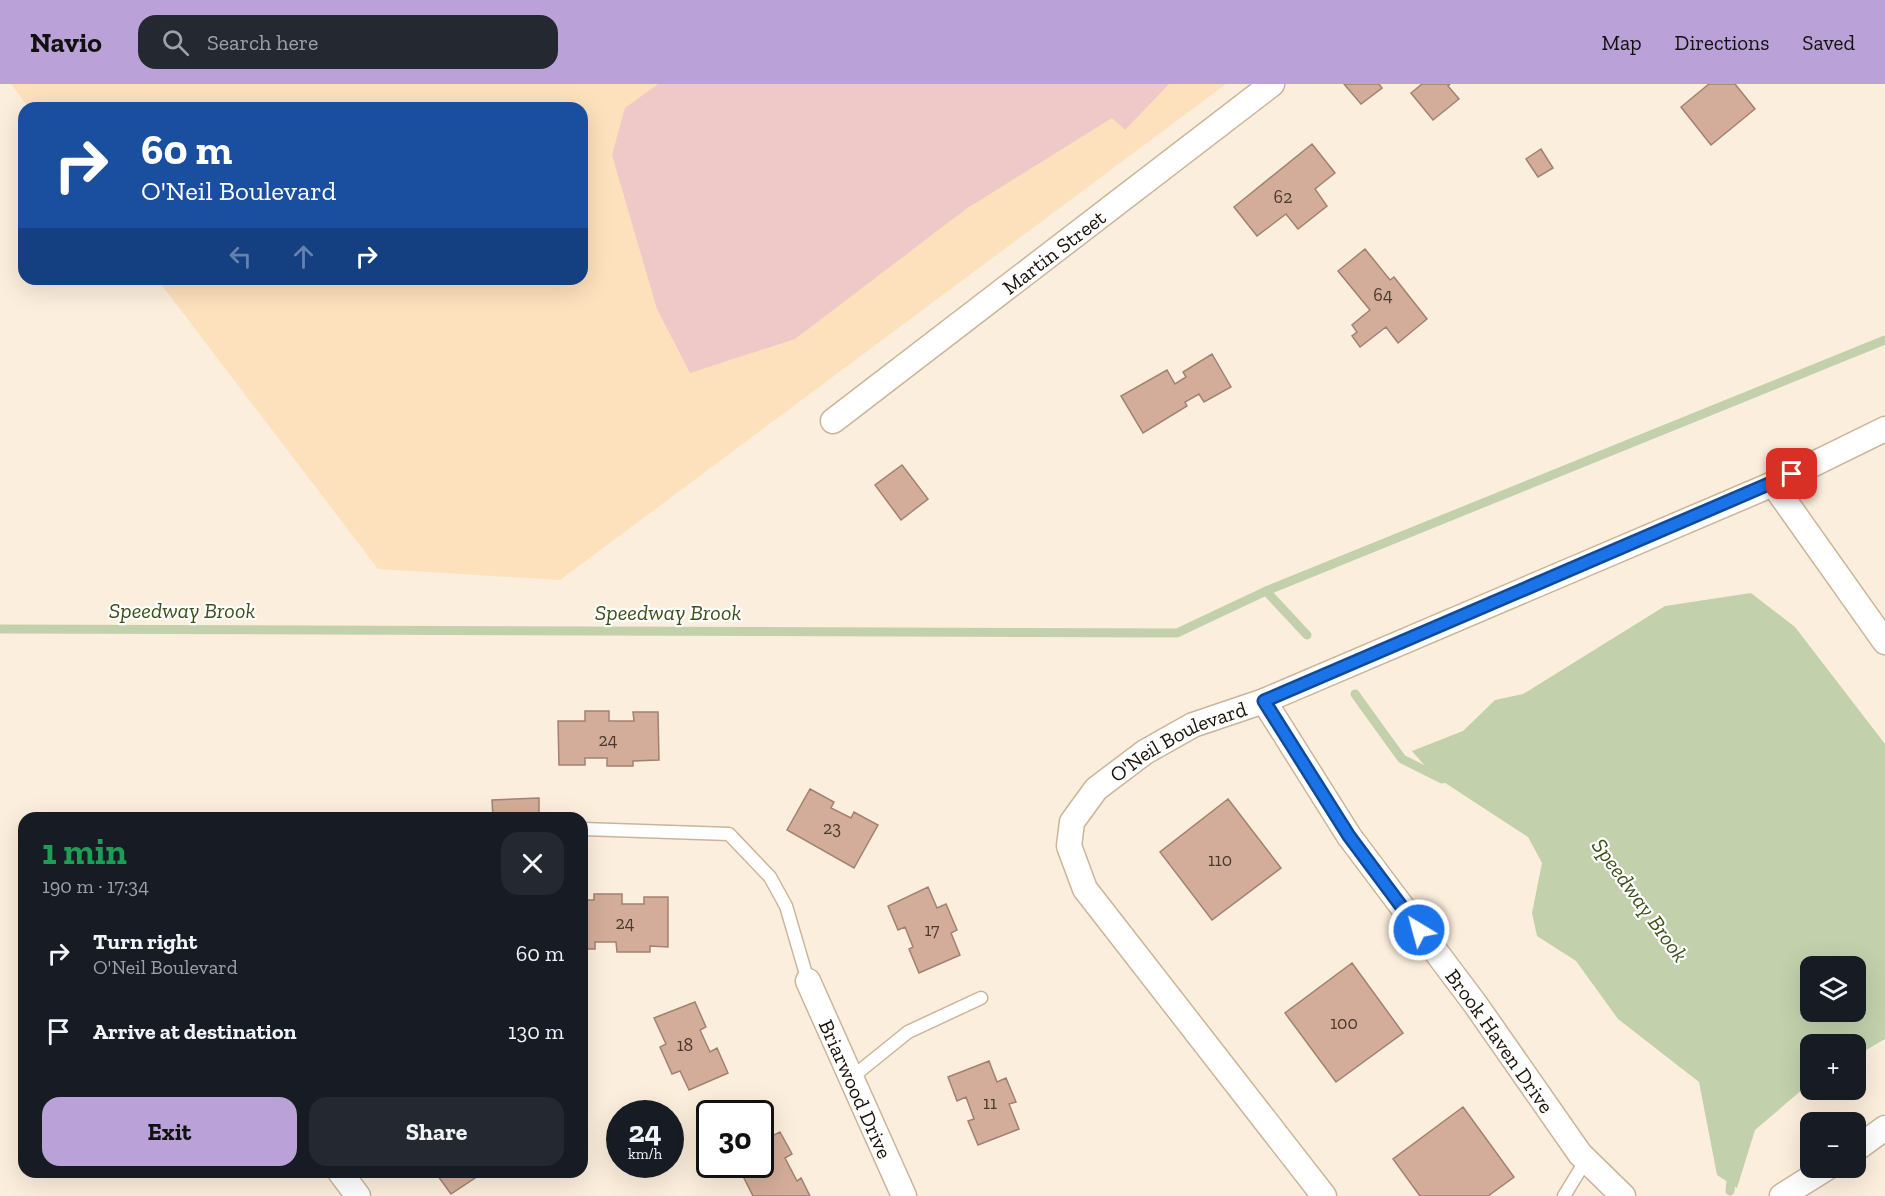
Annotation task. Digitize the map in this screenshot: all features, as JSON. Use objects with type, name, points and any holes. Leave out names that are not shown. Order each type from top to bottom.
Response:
[{"type":"street","name":"Martin Street","points":[[833,421],[1272,84]]},
{"type":"street","name":"O'Neil Boulevard","points":[[1324,1196],[1085,889],[1069,846],[1072,822],[1096,789],[1145,752],[1192,725],[1264,701],[1773,483],[1885,429]]},
{"type":"street","points":[[1773,483],[1885,642]]},
{"type":"street","name":"Brook Haven Drive","points":[[1264,701],[1349,836],[1476,1005],[1586,1160],[1623,1196]]},
{"type":"street","name":"Briarwood Drive","points":[[808,981],[904,1196]]},
{"type":"street","points":[[1866,1142],[1885,1128]]},
{"type":"street","points":[[344,1178],[358,1196]]},
{"type":"street","points":[[1782,1196],[1811,1178]]},
{"type":"lane","points":[[588,829],[729,834],[770,877],[786,906],[808,981]]},
{"type":"lane","points":[[851,1078],[908,1032],[981,998]]},
{"type":"lane","points":[[1564,1196],[1586,1160]]},
{"type":"shaded area","points":[[11,84],[1226,84],[560,580],[378,569],[162,285],[588,285],[588,102],[24,102]]},
{"type":"shaded area","points":[[658,84],[1169,84],[1125,130],[1112,118],[966,209],[795,339],[690,373],[657,309],[612,155],[625,108]]},
{"type":"water","points":[[1751,593],[1795,627],[1885,744],[1885,1039],[1866,1050],[1866,1034],[1800,1034],[1800,1092],[1755,1130],[1737,1188],[1717,1175],[1699,1082],[1618,1019],[1576,961],[1537,936],[1532,913],[1542,863],[1528,837],[1433,775],[1412,751],[1463,731],[1495,700],[1523,694],[1665,606]]},
{"type":"building","points":[[1344,84],[1379,84],[1382,88],[1361,104]]},
{"type":"building","points":[[1422,84],[1450,84],[1448,86],[1459,99],[1433,120],[1411,93]]},
{"type":"building","points":[[1709,84],[1735,84],[1755,109],[1711,145],[1681,107]]},
{"type":"building","points":[[1312,144],[1335,173],[1315,189],[1327,206],[1298,229],[1286,214],[1257,236],[1234,207]]},
{"type":"building","points":[[1541,149],[1553,168],[1538,177],[1526,159]]},
{"type":"building","points":[[1365,249],[1390,280],[1394,277],[1427,319],[1398,343],[1386,327],[1360,347],[1352,336],[1357,332],[1352,325],[1370,310],[1338,271]]},
{"type":"building","points":[[1212,354],[1231,387],[1204,402],[1199,394],[1185,402],[1187,406],[1143,433],[1121,396],[1167,370],[1175,384],[1186,377],[1183,372]]},
{"type":"building","points":[[902,465],[928,499],[901,520],[875,485]]},
{"type":"building","points":[[585,711],[609,711],[609,721],[634,721],[633,712],[658,712],[659,760],[633,761],[633,766],[607,766],[607,758],[585,758],[585,765],[559,765],[558,721],[585,721]]},
{"type":"building","points":[[810,789],[834,802],[831,808],[851,818],[854,812],[878,825],[854,868],[787,830]]},
{"type":"building","points":[[539,798],[539,812],[493,812],[492,800]]},
{"type":"building","points":[[1228,799],[1281,868],[1212,920],[1160,852]]},
{"type":"building","points":[[928,887],[937,908],[946,904],[957,930],[951,933],[960,955],[919,973],[909,949],[913,947],[905,927],[898,930],[888,906]]},
{"type":"building","points":[[594,894],[622,894],[622,904],[644,904],[644,897],[668,897],[668,947],[650,946],[650,952],[617,952],[616,942],[595,942],[595,949],[588,949],[588,900],[594,900]]},
{"type":"building","points":[[1352,963],[1403,1033],[1336,1082],[1285,1013]]},
{"type":"building","points":[[695,1002],[706,1027],[700,1030],[710,1052],[717,1048],[728,1073],[689,1090],[680,1071],[672,1074],[660,1047],[666,1044],[654,1018]]},
{"type":"building","points":[[989,1061],[997,1082],[1006,1078],[1016,1102],[1009,1104],[1019,1129],[978,1145],[968,1121],[974,1119],[966,1097],[957,1101],[948,1077]]},
{"type":"building","points":[[1463,1107],[1514,1177],[1488,1196],[1420,1196],[1393,1159]]},
{"type":"building","points":[[780,1132],[792,1154],[785,1158],[797,1181],[801,1178],[810,1196],[753,1196],[744,1178],[774,1178],[774,1135]]},
{"type":"building","points":[[439,1178],[475,1178],[451,1194]]},
{"type":"waterway","points":[[1266,591],[1885,340]]},
{"type":"waterway","name":"Speedway Brook","points":[[0,629],[1177,633],[1266,591],[1307,635]]},
{"type":"waterway","name":"Speedway Brook","points":[[1355,694],[1402,759],[1442,779]]},
{"type":"waterway","name":"Speedway Brook","points":[[1730,1191],[1732,1172]]},
{"type":"route","points":[[1419,930],[1349,836],[1264,701],[1792,474]]}]
